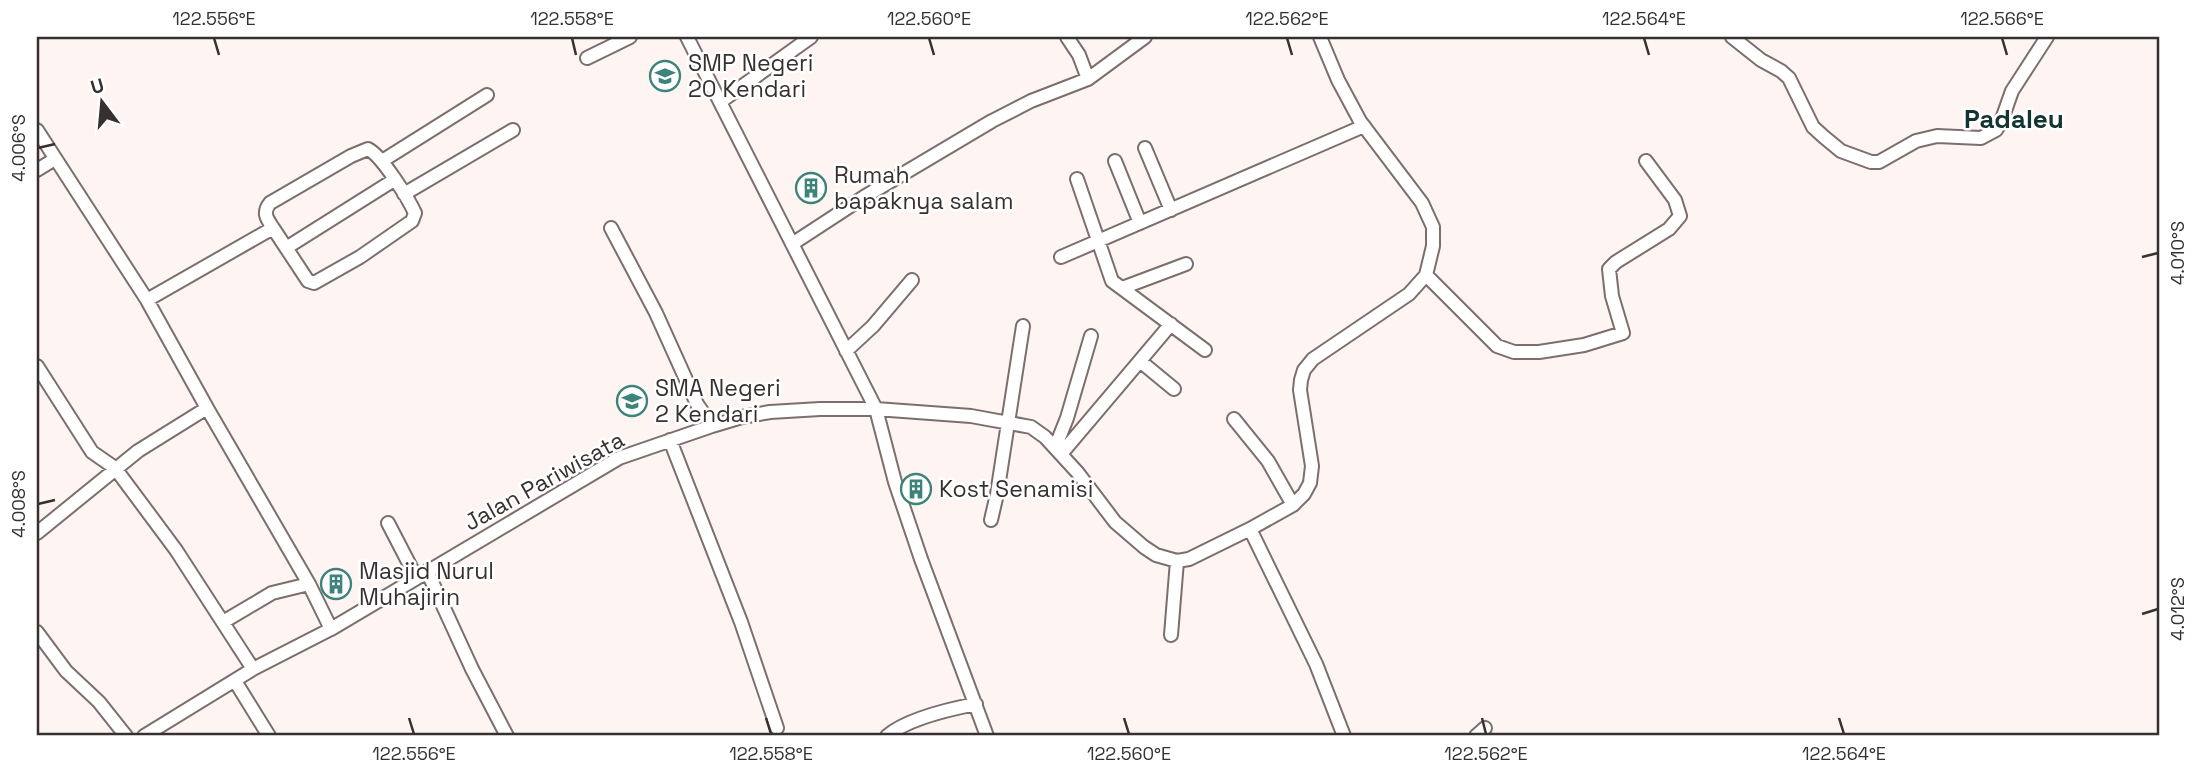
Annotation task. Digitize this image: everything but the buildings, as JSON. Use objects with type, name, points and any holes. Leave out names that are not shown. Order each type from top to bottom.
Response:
[{"type":"street","points":[[587,58],[630,37]]},
{"type":"street","points":[[687,37],[876,410],[895,482],[921,559],[987,736]]},
{"type":"street","points":[[720,102],[811,37]]},
{"type":"street","points":[[1067,37],[1079,55],[1088,79]]},
{"type":"street","points":[[792,244],[864,197],[992,121],[1031,101],[1088,79],[1145,37]]},
{"type":"street","points":[[1171,635],[1177,561],[1189,559],[1293,505],[1310,483],[1312,467],[1300,390],[1304,370],[1313,359],[1409,294],[1426,275],[1433,246],[1433,227],[1422,203],[1364,126],[1338,80],[1320,37]]},
{"type":"street","points":[[1732,37],[1789,78],[1813,127],[1824,137],[1841,151],[1871,162],[1879,162],[1916,141],[1937,136],[1981,138],[1996,130],[2012,91],[2047,37]]},
{"type":"street","points":[[382,160],[487,95]]},
{"type":"street","points":[[1061,257],[1364,126]]},
{"type":"street","points":[[37,130],[147,300],[309,584],[331,629]]},
{"type":"street","points":[[404,194],[513,130]]},
{"type":"street","points":[[1145,148],[1171,210]]},
{"type":"street","points":[[363,150],[375,152],[382,160],[415,213],[412,221],[360,257],[310,283],[273,228],[265,211],[270,203],[363,150]]},
{"type":"street","points":[[37,170],[55,159]]},
{"type":"street","points":[[1115,161],[1140,223]]},
{"type":"street","points":[[1426,275],[1497,346],[1514,352],[1539,352],[1584,345],[1623,333],[1612,296],[1609,269],[1616,261],[1669,229],[1680,216],[1675,200],[1646,162]]},
{"type":"street","points":[[1077,179],[1112,281],[1205,350]]},
{"type":"street","points":[[286,248],[394,180]]},
{"type":"street","points":[[147,300],[273,228]]},
{"type":"street","points":[[611,228],[656,313],[697,404],[712,426]]},
{"type":"street","points":[[1122,288],[1186,264]]},
{"type":"street","points":[[846,351],[873,326],[912,280]]},
{"type":"street","points":[[1058,451],[1171,324]]},
{"type":"street","points":[[991,520],[1023,326]]},
{"type":"street","points":[[1058,451],[1091,336]]},
{"type":"street","points":[[1140,361],[1174,389]]},
{"type":"street","points":[[37,366],[92,452],[116,468],[176,550],[253,669]]},
{"type":"street","points":[[37,533],[138,451],[207,408]]},
{"type":"street","name":"Jalan Pariwisata","points":[[152,734],[253,669],[331,629],[619,458],[712,426],[770,412],[876,410],[971,416],[1009,422],[1038,431],[1078,473],[1115,522],[1156,555],[1177,561]]},
{"type":"street","points":[[1234,419],[1268,461],[1293,505]]},
{"type":"street","points":[[670,440],[741,622],[777,728]]},
{"type":"street","points":[[388,523],[422,574],[507,736]]},
{"type":"street","points":[[1250,529],[1317,664],[1345,736]]},
{"type":"street","points":[[223,622],[272,593],[309,584]]},
{"type":"street","points":[[37,632],[66,671],[99,702],[126,736]]},
{"type":"street","points":[[235,681],[270,736]]},
{"type":"street","points":[[887,736],[894,730],[920,720],[976,704]]},
{"type":"street","points":[[915,736],[920,720]]},
{"type":"place","name":"SMP Negeri 20 Kendari","points":[[665,76]]},
{"type":"place","name":"Rumah bapaknya salam","points":[[811,188]]},
{"type":"place","name":"SMA Negeri 2 Kendari","points":[[632,401]]},
{"type":"place","name":"Kost Senamisi","points":[[916,489]]},
{"type":"place","name":"Masjid Nurul Muhajirin","points":[[336,584]]},
{"type":"district","name":"Padaleu","points":[[2014,119]]}]
